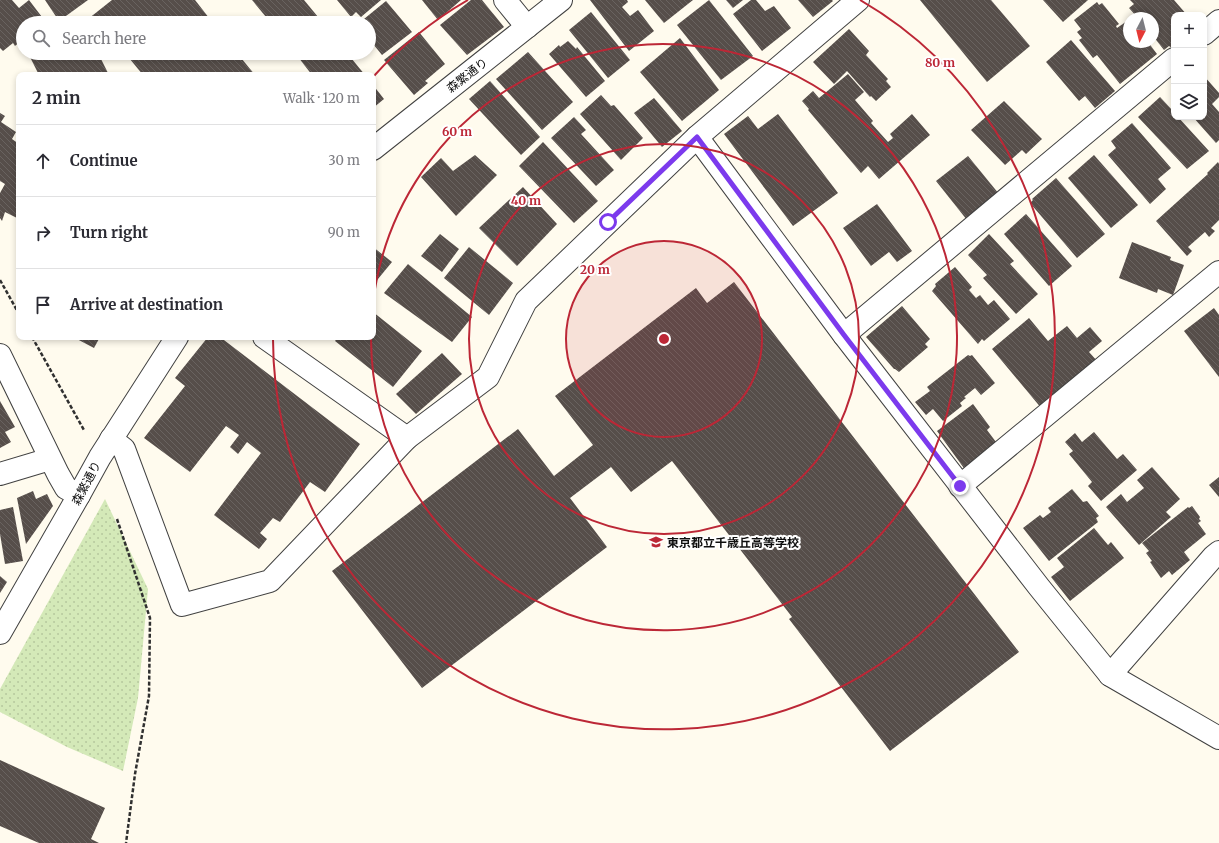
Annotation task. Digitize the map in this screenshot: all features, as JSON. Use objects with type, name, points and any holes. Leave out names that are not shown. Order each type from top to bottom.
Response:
[{"type":"street","points":[[506,0],[527,27]]},
{"type":"street","name":"森繁通り","points":[[376,147],[561,0]]},
{"type":"street","points":[[111,439],[124,448],[182,605],[270,581],[407,438],[488,377],[526,301],[697,137],[858,0]]},
{"type":"street","points":[[1207,31],[1219,21]]},
{"type":"street","points":[[844,335],[1171,62]]},
{"type":"street","points":[[697,137],[844,335],[1039,587],[1110,675],[1219,738]]},
{"type":"street","points":[[960,486],[1219,272]]},
{"type":"street","name":"森繁通り","points":[[0,633],[100,457],[175,340]]},
{"type":"street","points":[[268,340],[407,438]]},
{"type":"street","points":[[0,356],[50,459],[66,488],[79,496]]},
{"type":"street","points":[[0,474],[50,459]]},
{"type":"street","points":[[1110,675],[1219,552]]},
{"type":"path","points":[[0,280],[16,309]]},
{"type":"path","points":[[34,340],[100,457]]},
{"type":"path","points":[[116,513],[150,618],[149,696],[135,774],[126,843]]},
{"type":"green space","points":[[105,499],[148,589],[138,698],[123,771],[67,747],[0,712],[0,689]]},
{"type":"building","points":[[0,0],[12,0],[19,8],[29,0],[41,16],[16,16],[16,45],[15,46],[13,43],[3,51],[0,48]]},
{"type":"building","points":[[45,0],[88,0],[66,16],[56,16]]},
{"type":"building","points":[[112,0],[195,0],[208,16],[92,16]]},
{"type":"building","points":[[252,0],[304,0],[317,16],[265,16]]},
{"type":"building","points":[[337,0],[381,0],[362,16],[356,12],[350,16]]},
{"type":"building","points":[[422,0],[461,0],[438,20]]},
{"type":"building","points":[[471,0],[482,0],[504,27],[467,55],[440,25]]},
{"type":"building","points":[[590,0],[627,0],[628,2],[622,7],[630,16],[638,10],[654,31],[629,51]]},
{"type":"building","points":[[645,0],[693,0],[664,23]]},
{"type":"building","points":[[709,0],[753,56],[721,80],[677,25]]},
{"type":"building","points":[[726,0],[743,0],[733,8]]},
{"type":"building","points":[[751,0],[756,0],[765,11],[774,6],[791,28],[762,51],[733,14]]},
{"type":"building","points":[[798,0],[832,0],[833,1],[813,17]]},
{"type":"building","points":[[920,0],[991,0],[1030,46],[987,82]]},
{"type":"building","points":[[1043,0],[1088,0],[1063,22]]},
{"type":"building","points":[[1130,0],[1174,0],[1184,12],[1171,12],[1171,47],[1169,46],[1164,50],[1159,44],[1159,12],[1133,12],[1129,8],[1134,4]]},
{"type":"building","points":[[386,1],[412,32],[382,55],[376,48],[376,16],[368,16]]},
{"type":"building","points":[[1097,2],[1099,5],[1102,3],[1119,24],[1116,26],[1117,28],[1123,24],[1123,48],[1152,48],[1157,54],[1120,84],[1097,55],[1093,58],[1079,40],[1082,38],[1077,32],[1081,29],[1074,20]]},
{"type":"building","points":[[591,12],[630,60],[608,78],[569,30]]},
{"type":"building","points":[[849,29],[869,51],[866,55],[888,79],[886,81],[891,87],[876,101],[871,96],[870,97],[847,71],[834,84],[813,62]]},
{"type":"building","points":[[419,32],[445,64],[425,81],[428,83],[414,95],[384,60]]},
{"type":"building","points":[[680,38],[719,90],[682,121],[640,72]]},
{"type":"building","points":[[1071,40],[1115,91],[1095,108],[1085,96],[1079,101],[1046,62]]},
{"type":"building","points":[[568,41],[576,49],[577,47],[605,81],[586,97],[549,54],[559,45],[560,47]]},
{"type":"building","points":[[528,52],[573,102],[542,130],[496,79]]},
{"type":"building","points":[[32,60],[102,60],[108,72],[38,72]]},
{"type":"building","points":[[131,60],[243,60],[253,72],[141,72]]},
{"type":"building","points":[[300,60],[353,60],[363,72],[310,72]]},
{"type":"building","points":[[848,74],[864,92],[855,100],[873,121],[871,123],[888,142],[893,138],[890,134],[912,114],[930,135],[879,179],[868,166],[861,173],[802,101],[813,91],[819,98]]},
{"type":"building","points":[[1207,79],[1219,93],[1219,97],[1212,104],[1219,112],[1219,140],[1216,143],[1196,120],[1207,120]]},
{"type":"building","points":[[490,81],[540,137],[521,155],[469,99]]},
{"type":"building","points":[[376,89],[384,99],[376,106]]},
{"type":"building","points":[[601,95],[611,106],[614,105],[643,138],[621,160],[580,114]]},
{"type":"building","points":[[1160,97],[1171,109],[1171,120],[1181,120],[1209,151],[1187,169],[1138,117]]},
{"type":"building","points":[[654,98],[682,131],[662,147],[634,113]]},
{"type":"building","points":[[1004,101],[1042,139],[1026,154],[1022,150],[1005,165],[971,130]]},
{"type":"building","points":[[0,113],[5,116],[1,122],[16,132],[12,139],[16,142],[16,218],[5,212],[2,221],[0,218],[0,193],[5,184],[0,181]]},
{"type":"building","points":[[778,114],[838,193],[793,226],[724,134],[748,116],[758,129]]},
{"type":"building","points":[[574,117],[586,130],[581,134],[614,170],[596,186],[551,138]]},
{"type":"building","points":[[1132,123],[1171,168],[1158,179],[1166,189],[1150,204],[1108,155],[1116,148],[1111,141]]},
{"type":"building","points":[[543,142],[598,201],[574,223],[519,166]]},
{"type":"building","points":[[475,155],[497,175],[456,216],[421,177],[441,158],[453,171]]},
{"type":"building","points":[[1094,155],[1138,205],[1111,228],[1068,178]]},
{"type":"building","points":[[968,156],[999,194],[967,220],[936,181]]},
{"type":"building","points":[[1218,162],[1219,220],[1211,228],[1215,231],[1209,237],[1205,232],[1188,247],[1192,251],[1187,256],[1156,221],[1208,174],[1207,173]]},
{"type":"building","points":[[1056,178],[1105,234],[1077,258],[1030,203],[1033,200],[1032,199]]},
{"type":"building","points":[[523,187],[557,224],[517,266],[479,228]]},
{"type":"building","points":[[877,204],[912,251],[897,262],[889,252],[871,266],[843,228]]},
{"type":"building","points":[[1026,214],[1072,266],[1049,286],[1004,234]]},
{"type":"building","points":[[440,234],[459,249],[442,272],[421,256]]},
{"type":"building","points":[[989,234],[1014,261],[1010,264],[1038,294],[1016,314],[983,278],[987,275],[968,255]]},
{"type":"building","points":[[1132,242],[1171,257],[1170,260],[1184,265],[1173,295],[1158,289],[1157,293],[1119,278]]},
{"type":"building","points":[[469,247],[513,283],[489,315],[444,278]]},
{"type":"building","points":[[376,249],[392,262],[376,281]]},
{"type":"building","points":[[408,264],[472,317],[452,342],[384,293]]},
{"type":"building","points":[[955,267],[972,287],[969,290],[976,298],[980,295],[988,305],[994,300],[1010,319],[984,341],[982,339],[978,344],[932,291],[936,286],[935,284]]},
{"type":"building","points":[[734,282],[1019,652],[890,751],[789,619],[792,617],[672,461],[631,492],[611,467],[570,498],[607,547],[422,688],[332,571],[518,429],[554,476],[593,445],[555,396],[696,288],[707,303]]},
{"type":"building","points":[[902,306],[930,339],[925,344],[928,347],[899,372],[894,369],[866,337]]},
{"type":"building","points":[[1214,308],[1219,315],[1219,377],[1184,331]]},
{"type":"building","points":[[376,314],[422,351],[393,387],[335,341],[376,340]]},
{"type":"building","points":[[1029,318],[1048,341],[1067,326],[1077,338],[1090,327],[1102,341],[1089,352],[1098,362],[1042,409],[992,349]]},
{"type":"building","points":[[79,340],[98,340],[94,348]]},
{"type":"building","points":[[206,340],[224,340],[360,444],[325,492],[310,482],[280,522],[273,518],[260,533],[267,539],[259,549],[214,515],[261,453],[247,442],[238,454],[230,447],[239,435],[226,426],[190,472],[144,438],[185,386],[175,378]]},
{"type":"building","points":[[442,353],[462,374],[416,414],[396,394]]},
{"type":"building","points":[[968,355],[972,355],[995,383],[981,395],[975,388],[964,397],[966,398],[960,403],[962,406],[943,421],[933,409],[926,415],[915,402],[930,391],[927,387]]},
{"type":"building","points":[[0,401],[15,427],[5,432],[11,442],[0,448]]},
{"type":"building","points":[[973,404],[990,427],[987,430],[999,446],[966,471],[937,431]]},
{"type":"building","points":[[1094,432],[1117,459],[1123,454],[1137,470],[1101,501],[1088,486],[1092,482],[1069,454],[1073,451],[1065,442],[1075,433],[1082,442]]},
{"type":"building","points":[[1152,467],[1180,499],[1166,512],[1171,517],[1139,545],[1106,507],[1121,494],[1127,502],[1144,488],[1137,480]]},
{"type":"building","points":[[1219,477],[1219,497],[1209,485]]},
{"type":"building","points":[[1072,489],[1083,502],[1087,501],[1099,516],[1096,518],[1098,522],[1049,561],[1023,528],[1040,515],[1043,518],[1051,512],[1048,508]]},
{"type":"building","points":[[33,491],[36,499],[47,494],[53,506],[26,544],[17,498]]},
{"type":"building","points":[[1192,506],[1200,517],[1199,519],[1201,521],[1198,523],[1206,534],[1184,552],[1190,560],[1172,575],[1169,571],[1161,578],[1150,562],[1152,561],[1146,553],[1149,551],[1142,543],[1188,507],[1189,508]]},
{"type":"building","points":[[13,507],[23,561],[5,564],[0,534],[0,510]]},
{"type":"building","points":[[1094,528],[1108,545],[1111,542],[1124,558],[1070,601],[1051,577],[1064,567],[1057,558]]},
{"type":"building","points":[[0,576],[7,582],[0,593]]},
{"type":"building","points":[[0,760],[105,808],[91,839],[99,843],[39,843],[0,826]]},
{"type":"place","name":"東京都立千歳丘高等学校","points":[[656,542]]},
{"type":"route","points":[[608,222],[697,137],[844,335],[960,486]]}]
